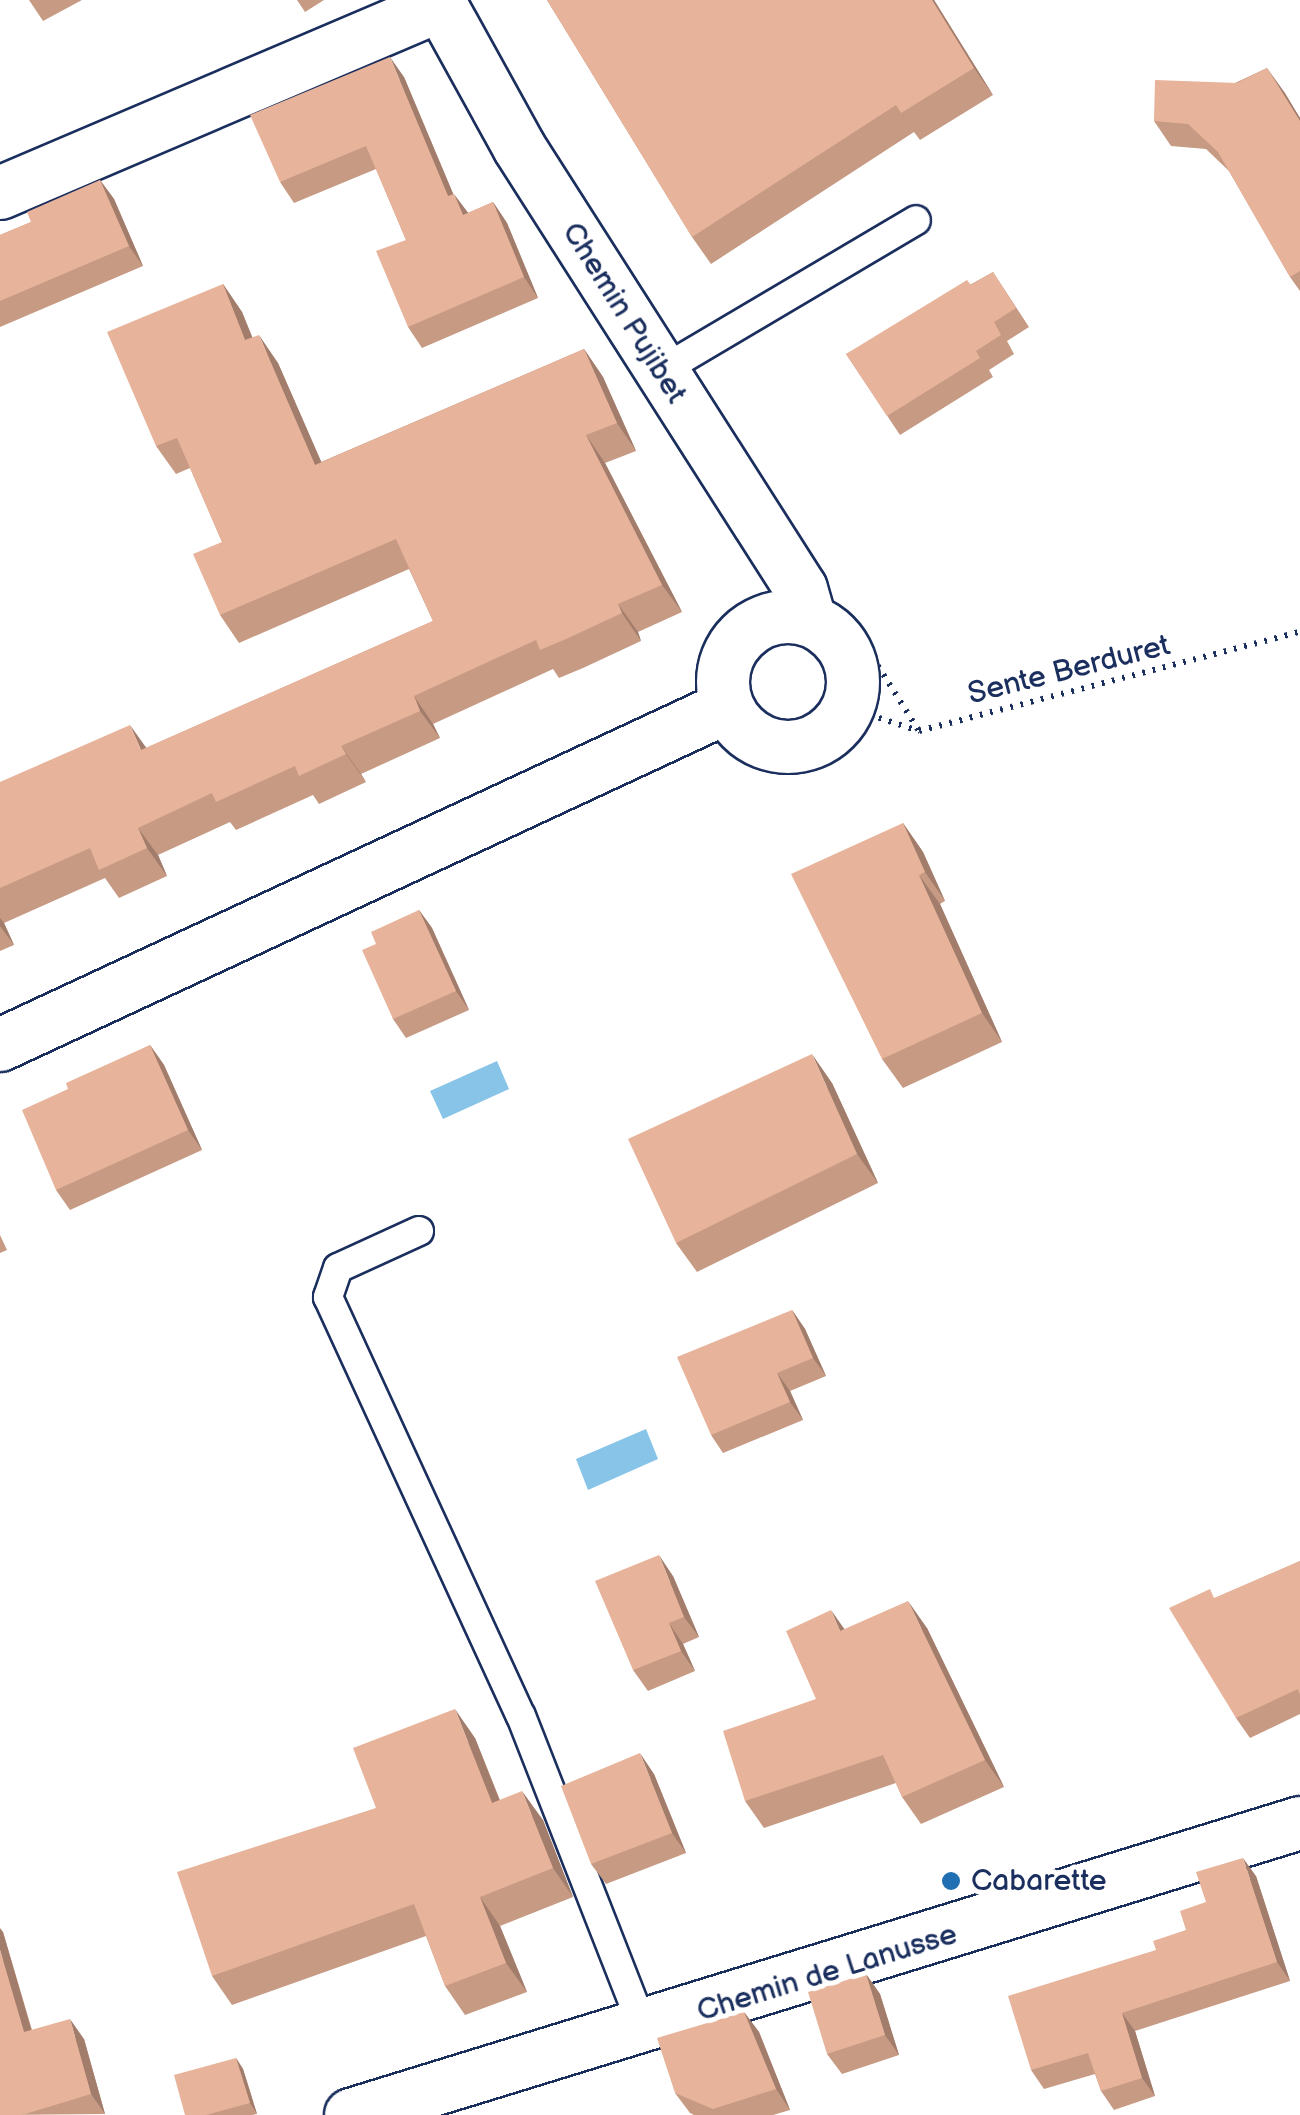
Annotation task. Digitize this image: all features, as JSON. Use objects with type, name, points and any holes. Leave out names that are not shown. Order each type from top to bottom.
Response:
[{"type":"street","name":"Chemin Pujibet","points":[[0,192],[439,2],[519,147],[801,589],[810,620],[829,630],[852,665],[850,708]]},
{"type":"street","points":[[810,620],[768,619],[748,629],[724,664],[728,708],[756,739],[799,747],[837,726],[850,708]]},
{"type":"street","points":[[0,1045],[728,708]]},
{"type":"street","name":"Chemin de Lanusse","points":[[351,2115],[1300,1824]]},
{"type":"lane","points":[[661,371],[916,220]]},
{"type":"lane","points":[[419,1231],[338,1268],[328,1297],[521,1716],[644,2028]]},
{"type":"path","name":"Sente Berduret","points":[[850,708],[920,732],[1300,632]]},
{"type":"water","points":[[497,1061],[509,1089],[443,1119],[430,1091]]},
{"type":"water","points":[[646,1429],[658,1459],[588,1490],[576,1459]]},
{"type":"building","points":[[547,0],[932,0],[974,68],[901,113],[896,105],[692,237]]},
{"type":"building","points":[[390,57],[448,196],[454,194],[463,215],[493,202],[524,277],[408,327],[376,251],[406,240],[366,146],[280,182],[250,115]]},
{"type":"building","points":[[1267,68],[1300,121],[1300,271],[1290,277],[1218,152],[1188,124],[1154,121],[1155,80],[1237,83]]},
{"type":"building","points":[[100,180],[129,246],[0,301],[0,235],[31,222],[27,212]]},
{"type":"building","points":[[993,272],[1016,308],[994,322],[1001,335],[976,351],[980,358],[887,416],[846,354],[967,280],[971,285]]},
{"type":"building","points":[[223,284],[245,340],[259,335],[315,465],[584,349],[617,423],[586,435],[662,585],[618,604],[622,613],[564,640],[540,650],[536,640],[414,696],[420,711],[341,746],[346,754],[299,776],[295,766],[216,802],[212,793],[138,828],[147,848],[99,870],[90,848],[0,888],[0,782],[130,725],[141,750],[433,621],[396,539],[220,615],[193,554],[222,542],[177,438],[156,446],[107,332]]},
{"type":"building","points":[[903,823],[925,872],[919,875],[982,1013],[882,1059],[791,874]]},
{"type":"building","points":[[419,910],[456,991],[393,1019],[362,950],[376,944],[371,932]]},
{"type":"building","points":[[150,1045],[188,1130],[56,1190],[22,1110],[68,1089],[66,1083]]},
{"type":"building","points":[[812,1054],[857,1154],[676,1243],[628,1139]]},
{"type":"building","points":[[792,1310],[813,1358],[777,1373],[790,1402],[711,1435],[677,1357]]},
{"type":"building","points":[[659,1555],[684,1617],[669,1623],[681,1651],[633,1670],[595,1581]]},
{"type":"building","points":[[1300,1561],[1300,1695],[1298,1689],[1236,1718],[1169,1608],[1210,1589],[1214,1598]]},
{"type":"building","points":[[908,1601],[985,1760],[902,1797],[883,1755],[745,1801],[723,1731],[816,1699],[786,1631],[831,1610],[840,1631]]},
{"type":"building","points":[[455,1709],[492,1803],[522,1791],[553,1868],[480,1897],[506,1963],[445,1986],[414,1904],[212,1976],[177,1872],[376,1808],[353,1748]]},
{"type":"building","points":[[640,1753],[672,1833],[591,1864],[561,1786]]},
{"type":"building","points":[[1243,1858],[1277,1962],[1122,2013],[1142,2078],[1101,2091],[1088,2053],[1031,2070],[1008,1996],[1156,1950],[1153,1941],[1186,1930],[1180,1911],[1206,1902],[1196,1872]]},
{"type":"building","points":[[0,1950],[24,2032],[70,2019],[91,2094],[22,2115],[0,2115]]},
{"type":"building","points":[[866,1974],[885,2035],[827,2054],[808,1992]]},
{"type":"building","points":[[744,2012],[776,2089],[713,2109],[675,2093],[657,2038]]},
{"type":"building","points":[[236,2058],[250,2103],[206,2115],[185,2115],[174,2075]]},
{"type":"place","name":"Cabarette","points":[[951,1881]]}]
